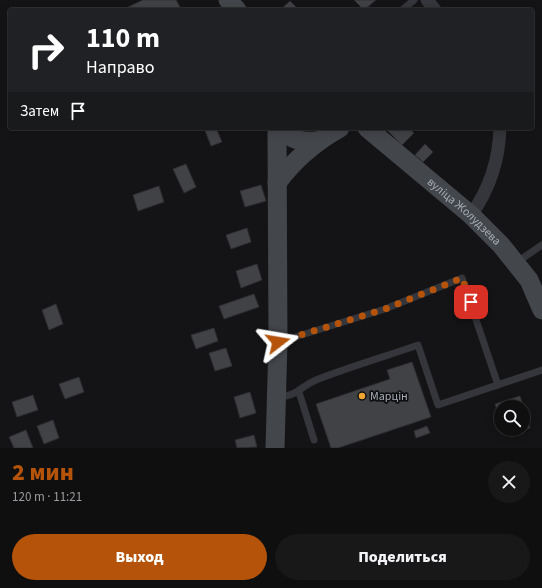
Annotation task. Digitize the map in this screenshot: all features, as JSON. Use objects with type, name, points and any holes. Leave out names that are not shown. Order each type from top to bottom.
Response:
[{"type":"street","points":[[228,0],[235,8]]},
{"type":"street","points":[[427,0],[433,8]]},
{"type":"street","points":[[275,448],[278,342],[277,130]]},
{"type":"street","points":[[283,130],[287,135],[302,142],[328,133]]},
{"type":"street","name":"вуліца Жолудзева","points":[[369,130],[471,215],[517,262],[529,280],[542,310]]},
{"type":"street","points":[[471,215],[488,186],[496,158],[500,130]]},
{"type":"street","points":[[277,183],[287,170],[328,133]]},
{"type":"lane","points":[[404,8],[414,0]]},
{"type":"lane","points":[[517,262],[542,245]]},
{"type":"lane","points":[[278,342],[385,309],[462,278],[498,385]]},
{"type":"lane","points":[[277,397],[288,397],[299,392],[314,381],[418,345],[438,405],[542,370]]},
{"type":"lane","points":[[299,392],[314,440]]},
{"type":"building","points":[[143,0],[176,0],[180,7],[178,8],[126,8]]},
{"type":"building","points":[[354,0],[376,0],[366,8],[362,8]]},
{"type":"building","points":[[290,1],[297,8],[282,8]]},
{"type":"building","points":[[205,130],[217,130],[222,142],[211,146]]},
{"type":"building","points":[[387,130],[410,130],[414,133],[402,145]]},
{"type":"building","points":[[425,144],[433,152],[423,162],[415,155]]},
{"type":"building","points":[[186,164],[196,187],[184,193],[173,169]]},
{"type":"building","points":[[261,185],[266,201],[245,207],[240,191]]},
{"type":"building","points":[[159,186],[164,202],[138,211],[133,195]]},
{"type":"building","points":[[247,228],[251,242],[231,249],[226,235]]},
{"type":"building","points":[[257,264],[262,280],[241,288],[236,271]]},
{"type":"building","points":[[254,294],[259,307],[224,319],[219,306]]},
{"type":"building","points":[[56,304],[63,324],[49,330],[42,310]]},
{"type":"building","points":[[214,328],[218,341],[196,349],[191,335]]},
{"type":"building","points":[[226,348],[232,366],[215,371],[209,353]]},
{"type":"building","points":[[412,362],[431,417],[338,448],[331,448],[316,404],[390,379],[387,370]]},
{"type":"building","points":[[79,377],[84,392],[65,399],[59,384]]},
{"type":"building","points":[[250,392],[256,413],[240,418],[234,397]]},
{"type":"building","points":[[33,395],[38,410],[17,417],[12,402]]},
{"type":"building","points":[[520,396],[521,400],[508,400]]},
{"type":"building","points":[[53,420],[59,438],[44,444],[37,426]]},
{"type":"building","points":[[427,426],[430,433],[416,438],[414,431]]},
{"type":"building","points":[[26,430],[33,448],[14,448],[9,437]]},
{"type":"building","points":[[254,435],[257,447],[237,448],[235,440]]},
{"type":"place","name":"Марцін","points":[[362,396]]},
{"type":"route","points":[[278,342],[292,339],[385,309],[462,278],[471,302]]}]
